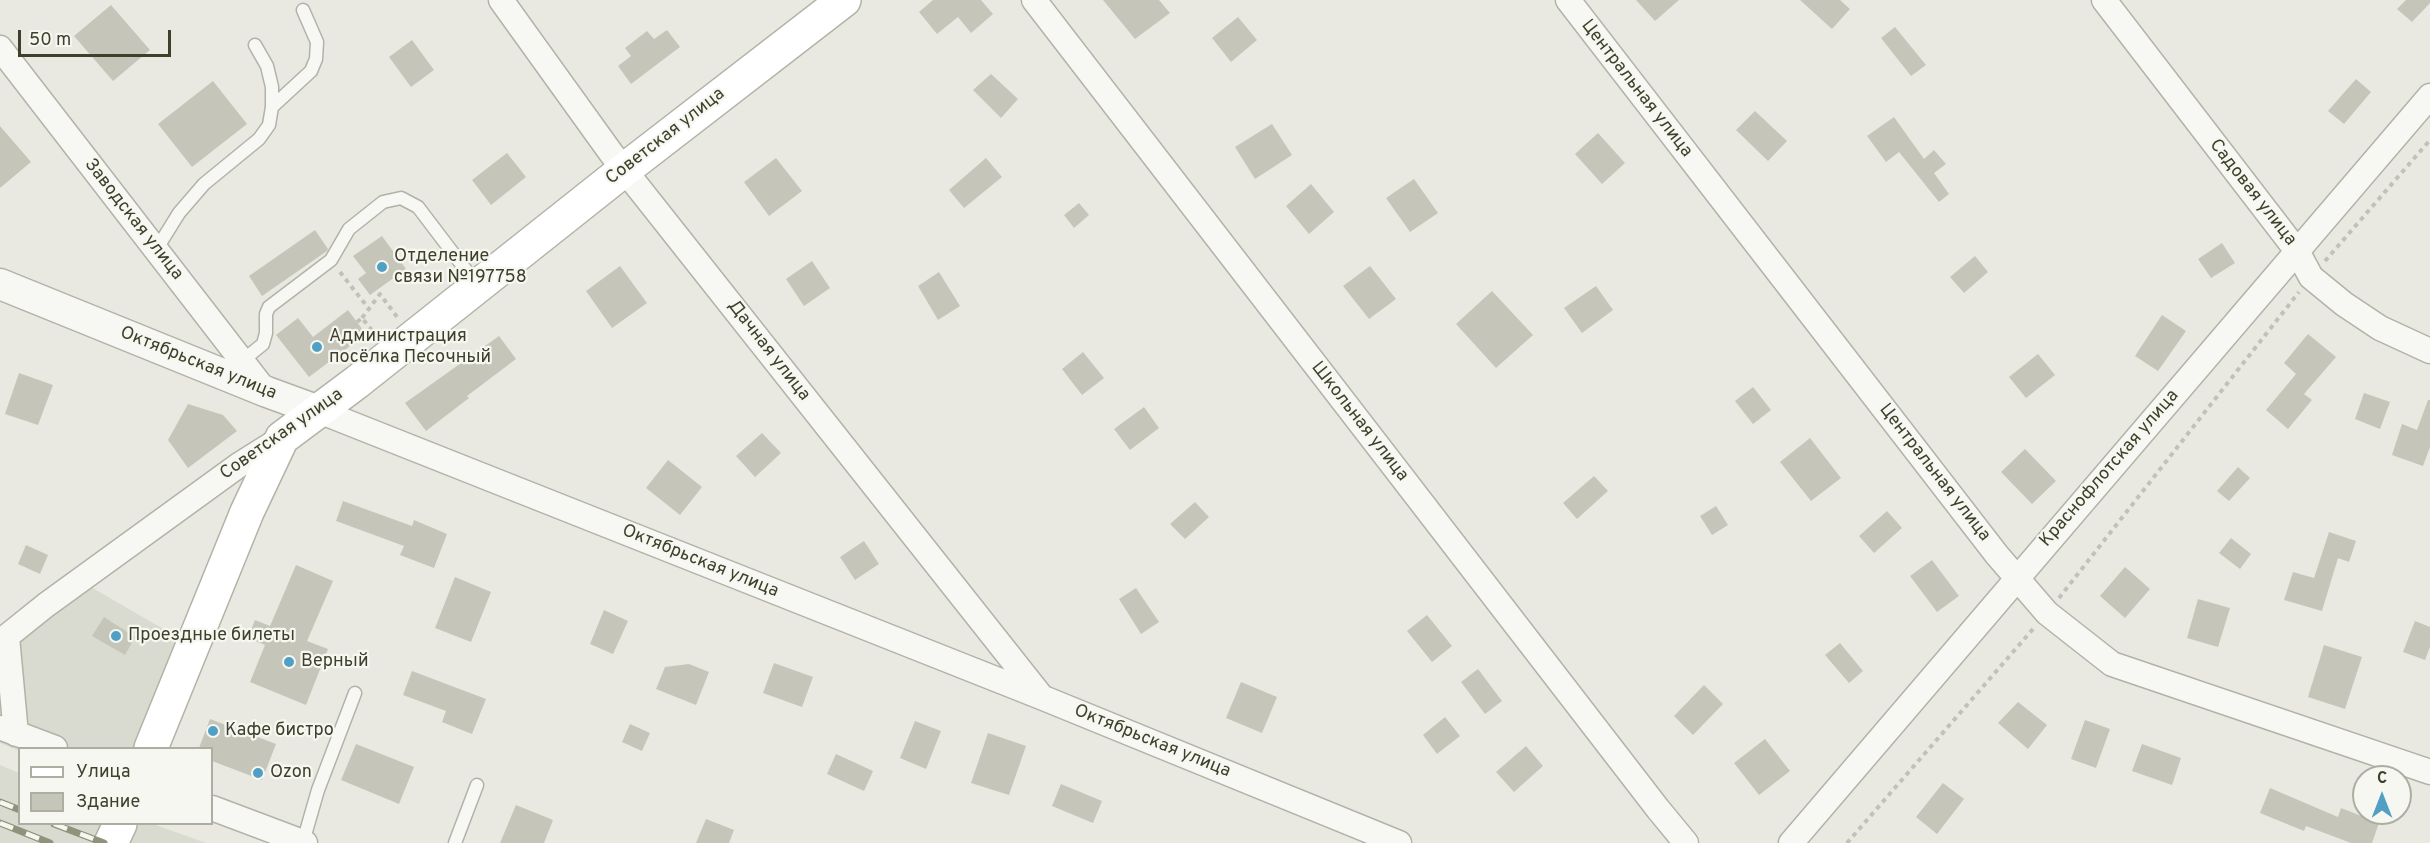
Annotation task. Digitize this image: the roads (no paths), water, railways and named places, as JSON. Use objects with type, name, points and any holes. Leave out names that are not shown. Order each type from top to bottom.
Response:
[{"type":"main road","name":"Советская улица","points":[[282,438],[844,0]]},
{"type":"main road","points":[[151,747],[247,512],[282,438]]},
{"type":"main road","points":[[111,843],[120,825]]},
{"type":"street","name":"Дачная улица","points":[[501,0],[624,170],[1041,697]]},
{"type":"street","name":"Школьная улица","points":[[1034,0],[1650,800],[1686,843]]},
{"type":"street","name":"Центральная улица","points":[[1568,0],[2016,579],[2048,613],[2112,664],[2430,772]]},
{"type":"street","name":"Садовая улица","points":[[2104,0],[2297,251],[2311,277],[2344,304],[2380,328],[2430,351]]},
{"type":"street","name":"Заводская улица","points":[[0,48],[267,393]]},
{"type":"street","name":"Краснофлотская улица","points":[[1791,843],[2430,96]]},
{"type":"street","name":"Октябрьская улица","points":[[0,284],[267,393],[319,411],[1041,697],[1399,843]]},
{"type":"street","name":"Советская улица","points":[[4,640],[46,605],[230,472],[282,438]]},
{"type":"street","points":[[4,640],[8,730],[53,747]]},
{"type":"street","points":[[213,808],[304,843]]},
{"type":"lane","points":[[272,107],[311,71],[316,58],[316,42],[303,10]]},
{"type":"lane","points":[[156,249],[179,213],[204,184],[259,139],[269,125],[272,87],[267,66],[255,45]]},
{"type":"lane","points":[[242,361],[262,345],[269,307],[331,260],[349,229],[383,202],[401,198],[418,207],[478,286]]},
{"type":"lane","points":[[304,843],[318,790],[355,693]]},
{"type":"lane","points":[[455,843],[477,785]]},
{"type":"railway","points":[[0,802],[18,809]]},
{"type":"railway","points":[[0,823],[50,843]]},
{"type":"railway","points":[[57,825],[104,843]]},
{"type":"place","name":"Отделение связи №197758","points":[[382,267]]},
{"type":"place","name":"Администрация посёлка Песочный","points":[[317,347]]},
{"type":"place","name":"Проездные билеты","points":[[116,636]]},
{"type":"place","name":"Верный","points":[[289,662]]},
{"type":"place","name":"Кафе бистро","points":[[213,731]]},
{"type":"place","name":"Ozon","points":[[258,773]]}]
